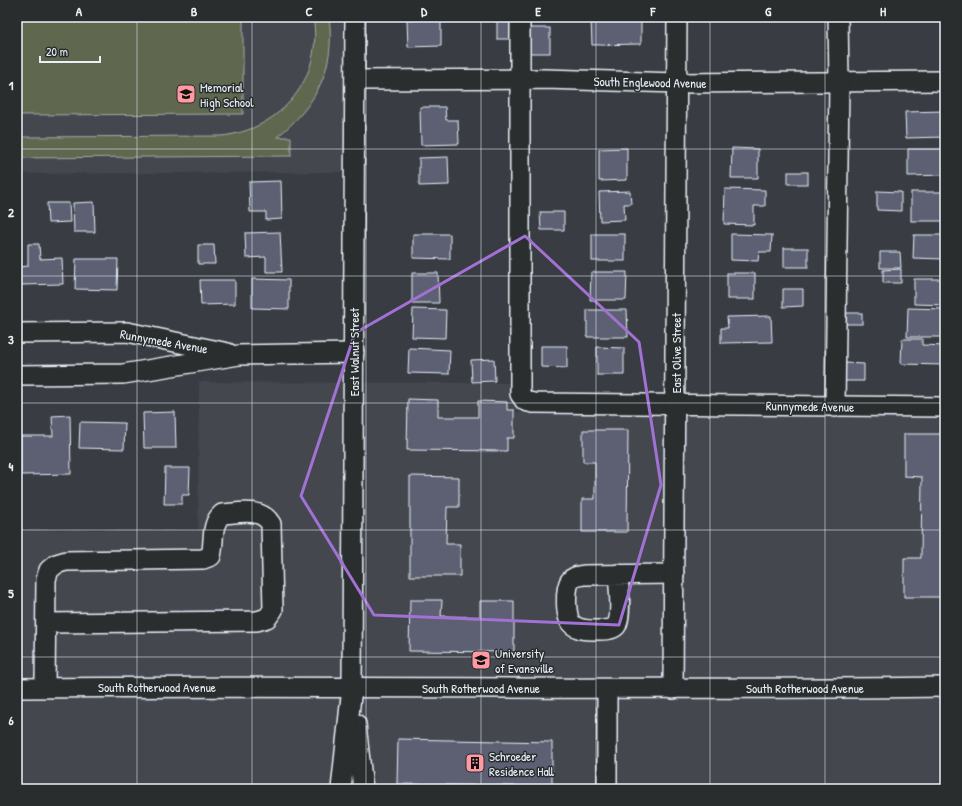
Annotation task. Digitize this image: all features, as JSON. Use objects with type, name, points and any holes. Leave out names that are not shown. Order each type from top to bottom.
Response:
[{"type":"street","name":"East Walnut Street","points":[[341,789],[352,687],[355,17]]},
{"type":"street","points":[[519,79],[520,17]]},
{"type":"street","name":"East Olive Street","points":[[673,689],[676,403],[677,17]]},
{"type":"street","points":[[835,407],[839,81],[838,17]]},
{"type":"street","name":"South Englewood Avenue","points":[[355,80],[519,79],[677,83],[945,81]]},
{"type":"street","name":"Runnymede Avenue","points":[[519,79],[520,394],[525,401],[533,403],[676,403],[835,407],[945,407]]},
{"type":"street","name":"Runnymede Avenue","points":[[17,333],[127,332],[239,355]]},
{"type":"street","name":"Runnymede Avenue","points":[[17,375],[123,374],[239,355],[354,353]]},
{"type":"street","points":[[45,688],[46,579],[49,570],[56,564],[66,561],[203,559],[211,556],[216,519],[222,514],[258,513],[266,516],[270,524],[273,610],[267,618],[257,621],[46,623]]},
{"type":"street","points":[[618,574],[674,574]]},
{"type":"street","name":"East Walnut Street","points":[[352,687],[363,789]]},
{"type":"street","name":"South Rotherwood Avenue","points":[[17,688],[352,687],[673,689],[945,687]]},
{"type":"street","points":[[607,688],[607,789]]},
{"type":"highlighted area","points":[[525,236],[639,342],[661,485],[619,625],[374,615],[301,496],[355,333]]},
{"type":"shaded area","name":"Memorial High School","points":[[17,17],[355,17],[354,172],[17,174]]},
{"type":"shaded area","name":"University of Evansville","points":[[199,382],[516,383],[516,412],[945,414],[945,789],[17,789],[17,529],[198,530]]},
{"type":"green space","points":[[17,17],[243,17],[243,114],[17,115]]},
{"type":"green space","points":[[313,17],[329,17],[329,53],[326,69],[312,99],[303,112],[277,137],[291,137],[291,156],[17,158],[17,137],[221,136],[243,132],[262,123],[279,112],[294,97],[305,80],[312,60],[315,39]]},
{"type":"building","points":[[641,18],[641,44],[592,45],[591,19]]},
{"type":"building","points":[[441,19],[441,46],[408,47],[407,20]]},
{"type":"building","points":[[497,20],[515,20],[514,39],[497,39]]},
{"type":"building","points":[[530,28],[550,28],[550,53],[530,53]]},
{"type":"building","points":[[420,107],[445,107],[446,120],[458,120],[459,144],[421,145]]},
{"type":"building","points":[[945,111],[945,137],[906,138],[905,112]]},
{"type":"building","points":[[627,148],[627,180],[599,181],[599,149]]},
{"type":"building","points":[[732,148],[758,149],[758,178],[731,178]]},
{"type":"building","points":[[908,149],[945,149],[945,175],[908,176]]},
{"type":"building","points":[[448,157],[449,185],[419,186],[419,158]]},
{"type":"building","points":[[788,172],[808,172],[808,184],[788,184]]},
{"type":"building","points":[[281,181],[282,219],[266,220],[266,212],[250,212],[249,182]]},
{"type":"building","points":[[725,189],[765,190],[765,206],[754,206],[754,225],[724,224]]},
{"type":"building","points":[[630,191],[631,204],[624,204],[625,220],[600,221],[599,192]]},
{"type":"building","points":[[877,191],[901,192],[901,211],[877,210]]},
{"type":"building","points":[[911,192],[945,192],[945,221],[911,221]]},
{"type":"building","points":[[94,202],[95,232],[74,232],[73,203]]},
{"type":"building","points":[[47,203],[69,203],[70,222],[48,223]]},
{"type":"building","points":[[540,212],[564,212],[564,230],[541,230]]},
{"type":"building","points":[[280,232],[282,272],[266,272],[266,257],[246,258],[245,233]]},
{"type":"building","points":[[413,234],[450,234],[450,259],[413,258]]},
{"type":"building","points":[[592,234],[625,234],[625,261],[592,261]]},
{"type":"building","points":[[731,234],[772,235],[771,252],[759,252],[758,261],[731,260]]},
{"type":"building","points":[[914,235],[944,235],[943,259],[913,258]]},
{"type":"building","points":[[28,244],[39,244],[40,259],[62,258],[63,284],[20,285],[19,267],[28,266]]},
{"type":"building","points":[[198,245],[214,245],[215,264],[198,264]]},
{"type":"building","points":[[784,248],[808,248],[808,267],[784,267]]},
{"type":"building","points":[[880,252],[900,252],[901,268],[880,268]]},
{"type":"building","points":[[76,259],[118,259],[117,290],[75,289]]},
{"type":"building","points":[[901,269],[901,283],[883,283],[883,270]]},
{"type":"building","points":[[591,272],[627,272],[626,300],[590,300]]},
{"type":"building","points":[[412,273],[438,273],[439,303],[412,303]]},
{"type":"building","points":[[727,273],[755,273],[755,299],[727,299]]},
{"type":"building","points":[[252,279],[289,280],[289,309],[252,308]]},
{"type":"building","points":[[914,279],[945,279],[945,305],[914,304]]},
{"type":"building","points":[[200,280],[235,280],[235,304],[201,305]]},
{"type":"building","points":[[783,289],[803,289],[803,306],[783,307]]},
{"type":"building","points":[[908,308],[945,309],[943,337],[907,337]]},
{"type":"building","points":[[413,309],[446,310],[445,338],[412,337]]},
{"type":"building","points":[[587,310],[627,310],[628,337],[587,337]]},
{"type":"building","points":[[844,313],[862,313],[862,324],[844,324]]},
{"type":"building","points":[[771,316],[772,342],[721,343],[721,328],[728,328],[727,317]]},
{"type":"building","points":[[902,339],[922,339],[922,345],[945,346],[945,365],[901,364]]},
{"type":"building","points":[[541,346],[567,346],[567,368],[541,367]]},
{"type":"building","points":[[597,347],[624,348],[624,375],[597,375]]},
{"type":"building","points":[[409,348],[450,350],[449,374],[408,373]]},
{"type":"building","points":[[494,359],[495,381],[472,382],[471,360]]},
{"type":"building","points":[[844,363],[864,364],[864,381],[843,381]]},
{"type":"building","points":[[408,399],[438,400],[438,417],[478,417],[478,401],[507,402],[507,410],[514,410],[514,438],[507,438],[507,451],[407,450]]},
{"type":"building","points":[[175,412],[176,448],[144,448],[143,413]]},
{"type":"building","points":[[70,415],[71,474],[21,475],[21,436],[53,436],[52,416]]},
{"type":"building","points":[[80,422],[125,423],[124,449],[79,448]]},
{"type":"building","points":[[583,430],[628,430],[627,532],[582,532],[582,499],[595,499],[595,462],[583,462]]},
{"type":"building","points":[[904,434],[945,434],[945,597],[904,597],[904,558],[921,558],[922,477],[904,476]]},
{"type":"building","points":[[165,468],[190,468],[189,495],[182,495],[182,504],[164,504]]},
{"type":"building","points":[[410,476],[459,477],[459,507],[447,507],[446,544],[460,544],[460,576],[410,576]]},
{"type":"building","points":[[410,600],[442,600],[441,616],[480,617],[480,601],[514,601],[514,652],[409,651]]},
{"type":"building","name":"Schroeder Residence Hall","points":[[398,739],[552,742],[552,789],[515,789],[515,786],[397,784]]},
{"type":"place","name":"Memorial High School","points":[[186,94]]},
{"type":"place","name":"University of Evansville","points":[[481,660]]},
{"type":"place","name":"Schroeder Residence Hall","points":[[475,763]]}]
